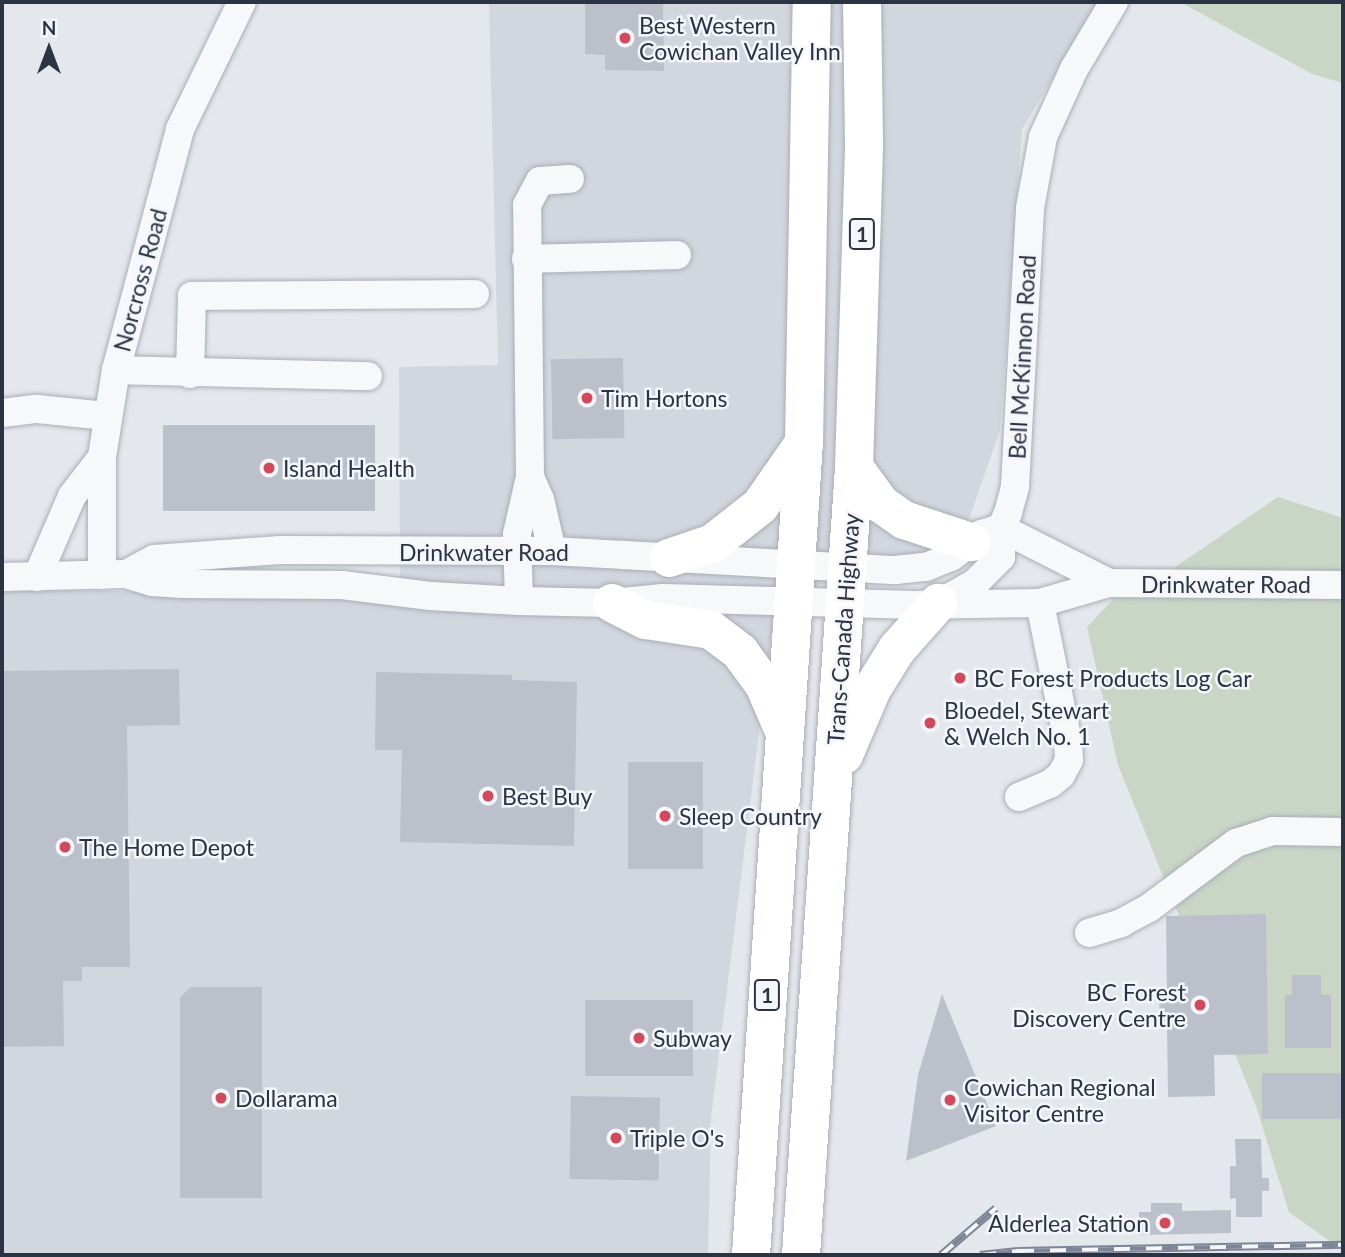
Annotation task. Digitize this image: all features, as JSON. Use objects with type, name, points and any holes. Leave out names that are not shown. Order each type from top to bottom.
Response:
[{"type":"highway","name":"1","points":[[751,1255],[758,1108],[787,736],[804,443],[812,2]]},
{"type":"highway","name":"Trans-Canada Highway","points":[[801,1255],[854,467],[864,143],[863,2]]},
{"type":"highway","points":[[669,558],[713,543],[760,506],[804,443]]},
{"type":"highway","points":[[854,467],[881,504],[904,520],[986,535]]},
{"type":"highway","points":[[612,603],[646,620],[711,630],[740,652],[764,685],[787,736]]},
{"type":"highway","points":[[834,776],[872,689],[897,649],[938,603]]},
{"type":"street","name":"Norcross Road","points":[[114,575],[102,457],[116,370],[180,129],[242,2]]},
{"type":"street","name":"Bell McKinnon Road","points":[[846,585],[938,603],[975,583],[1001,557],[986,535],[1008,513],[1015,486],[1030,208],[1043,136],[1074,69],[1114,2]]},
{"type":"street","points":[[519,601],[519,524],[530,477],[527,205],[540,181],[570,179]]},
{"type":"street","points":[[526,258],[677,255]]},
{"type":"street","points":[[190,374],[192,296],[475,294]]},
{"type":"street","points":[[116,370],[190,374],[368,376]]},
{"type":"street","points":[[2,412],[37,408],[107,416]]},
{"type":"street","points":[[37,577],[72,496],[102,457]]},
{"type":"street","points":[[530,477],[540,499],[552,551]]},
{"type":"street","points":[[846,585],[895,570],[926,567],[951,557],[986,535]]},
{"type":"street","name":"Drinkwater Road","points":[[986,535],[1110,583]]},
{"type":"street","name":"Drinkwater Road","points":[[114,575],[154,559],[281,550],[552,551],[669,558],[795,583]]},
{"type":"street","name":"Drinkwater Road","points":[[2,577],[114,575],[182,584],[342,585],[430,596],[612,603],[795,583],[846,585]]},
{"type":"street","name":"Drinkwater Road","points":[[938,603],[1040,603],[1110,583],[1343,584]]},
{"type":"street","points":[[1019,797],[1050,784],[1061,775],[1069,760],[1069,742],[1040,603]]},
{"type":"street","points":[[1089,933],[1121,923],[1149,908],[1236,843],[1272,831],[1343,832]]},
{"type":"shaded area","points":[[489,2],[1099,2],[1022,129],[1000,430],[962,539],[881,569],[776,596],[711,1118],[708,1255],[2,1255],[2,590],[400,594],[399,367],[498,365]]},
{"type":"green space","points":[[1180,2],[1343,2],[1343,83],[1312,74]]},
{"type":"green space","points":[[1278,497],[1343,518],[1343,1247],[1338,1247],[1289,1212],[1256,1106],[1118,765],[1087,627],[1135,576],[1159,578]]},
{"type":"building","name":"Best Western Cowichan Valley Inn","points":[[585,2],[663,2],[664,71],[605,70],[605,55],[585,54]]},
{"type":"building","name":"Tim Hortons","points":[[623,358],[624,438],[552,439],[551,359]]},
{"type":"building","name":"Island Health","points":[[163,425],[375,425],[375,511],[163,511]]},
{"type":"building","name":"The Home Depot","points":[[179,669],[180,725],[127,726],[130,967],[82,967],[82,981],[63,981],[64,1046],[2,1047],[2,671]]},
{"type":"building","name":"Best Buy","points":[[376,672],[512,675],[512,680],[577,682],[574,846],[400,842],[402,750],[375,750]]},
{"type":"building","name":"Sleep Country","points":[[628,762],[703,762],[703,869],[628,869]]},
{"type":"building","points":[[1266,914],[1268,1054],[1214,1055],[1215,1096],[1168,1097],[1167,1026],[1160,1026],[1159,990],[1167,990],[1166,916]]},
{"type":"building","points":[[1292,975],[1321,975],[1321,995],[1331,995],[1331,1048],[1285,1048],[1285,995],[1292,995]]},
{"type":"building","name":"Dollarama","points":[[191,987],[262,987],[262,1198],[180,1198],[180,997]]},
{"type":"building","name":"Cowichan Regional Visitor Centre","points":[[942,994],[996,1126],[906,1161],[918,1075]]},
{"type":"building","name":"Subway","points":[[585,1000],[693,1000],[693,1076],[585,1076]]},
{"type":"building","points":[[1262,1073],[1343,1073],[1343,1119],[1262,1119]]},
{"type":"building","name":"Triple O's","points":[[571,1096],[660,1098],[659,1181],[570,1179]]},
{"type":"building","points":[[1235,1139],[1261,1139],[1262,1178],[1269,1178],[1269,1191],[1262,1191],[1262,1217],[1236,1217],[1236,1198],[1230,1199],[1230,1166],[1236,1166]]},
{"type":"building","points":[[1151,1203],[1182,1203],[1182,1211],[1231,1210],[1231,1233],[1139,1235],[1139,1212],[1151,1212]]},
{"type":"railway","points":[[941,1255],[996,1208]]},
{"type":"railway","points":[[980,1255],[1018,1251],[1343,1245]]},
{"type":"place","name":"Best Western Cowichan Valley Inn","points":[[625,38]]},
{"type":"place","name":"Tim Hortons","points":[[587,398]]},
{"type":"place","name":"Island Health","points":[[269,468]]},
{"type":"place","name":"BC Forest Products Log Car","points":[[960,678]]},
{"type":"place","name":"Bloedel, Stewart & Welch No. 1","points":[[930,723]]},
{"type":"place","name":"Best Buy","points":[[488,796]]},
{"type":"place","name":"Sleep Country","points":[[665,816]]},
{"type":"place","name":"The Home Depot","points":[[65,847]]},
{"type":"place","name":"BC Forest Discovery Centre","points":[[1200,1005]]},
{"type":"place","name":"Subway","points":[[639,1038]]},
{"type":"place","name":"Dollarama","points":[[221,1098]]},
{"type":"place","name":"Cowichan Regional Visitor Centre","points":[[950,1100]]},
{"type":"place","name":"Triple O's","points":[[616,1138]]},
{"type":"place","name":"Alderlea Station","points":[[1165,1223]]}]
